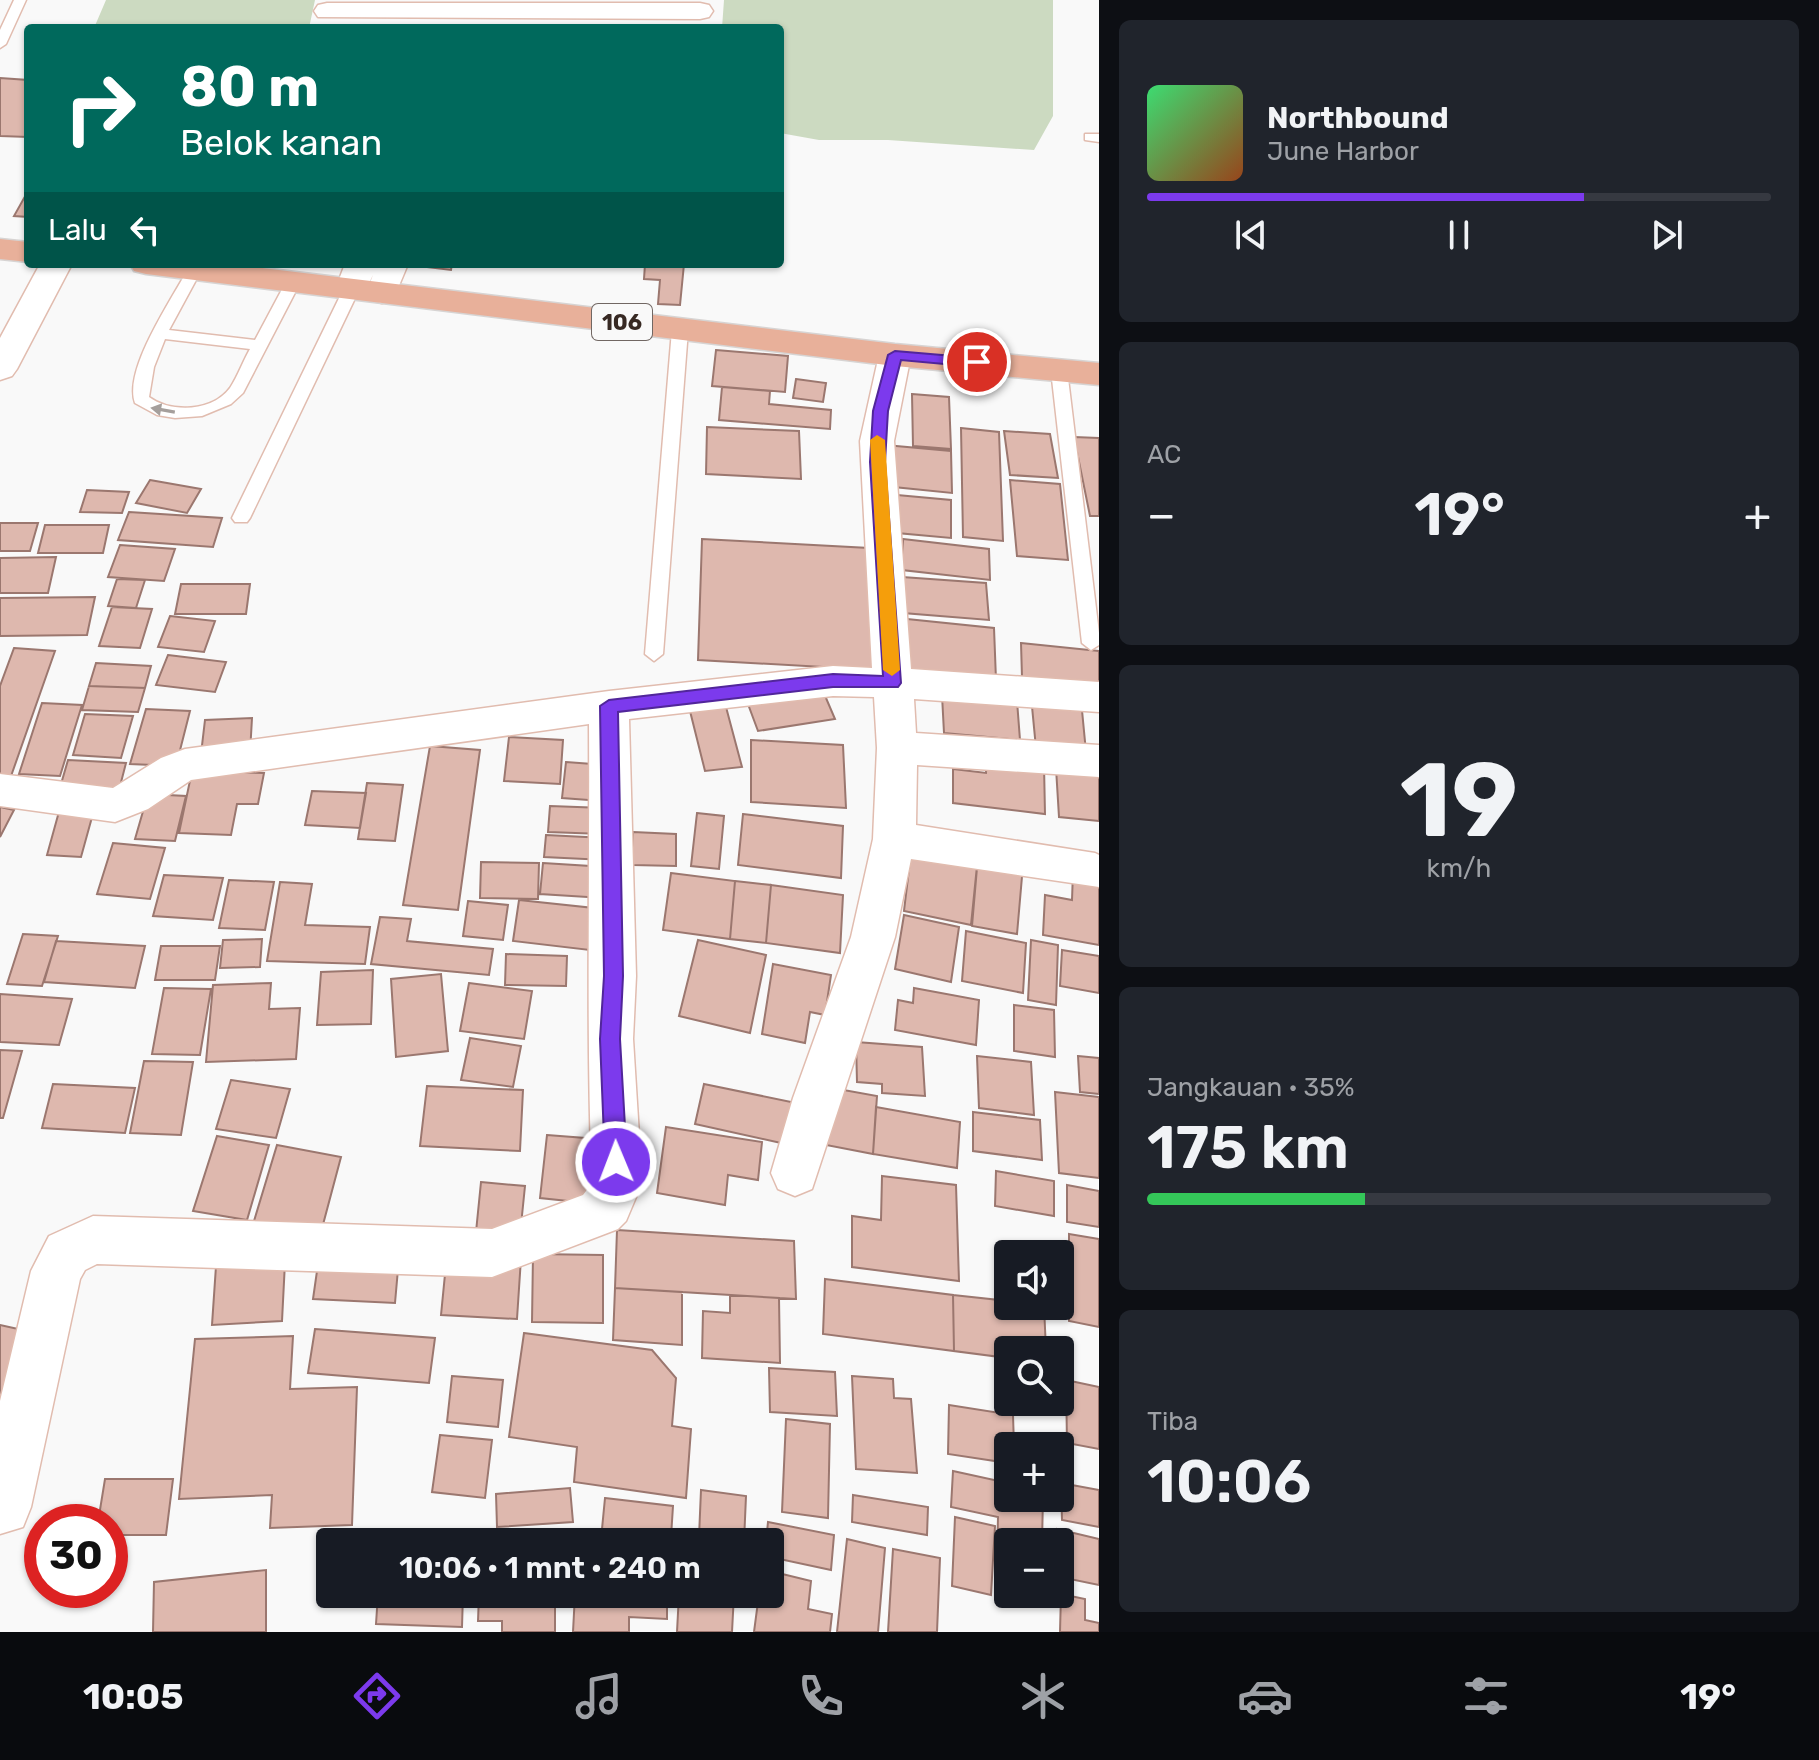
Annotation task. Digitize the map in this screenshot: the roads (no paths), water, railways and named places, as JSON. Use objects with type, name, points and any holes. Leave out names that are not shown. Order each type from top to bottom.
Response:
[{"type":"main road","points":[[0,249],[24,252]]},
{"type":"main road","name":"106","points":[[185,268],[292,283],[371,278],[680,330],[895,355],[1099,374]]},
{"type":"street","points":[[327,11],[700,11]]},
{"type":"street","points":[[0,369],[54,268]]},
{"type":"street","points":[[795,1173],[817,1098],[873,937],[894,839],[897,748],[877,441],[895,355]]},
{"type":"street","points":[[0,790],[115,805],[130,801],[169,771],[185,765],[609,706],[833,681],[978,686],[1099,697]]},
{"type":"street","points":[[3,1507],[56,1271],[67,1253],[93,1240],[492,1253],[600,1212],[608,1204],[617,1183],[610,1039],[613,976],[609,706]]},
{"type":"street","points":[[897,748],[1099,761]]},
{"type":"street","points":[[894,839],[1095,871]]},
{"type":"lane","points":[[0,44],[20,0]]},
{"type":"lane","points":[[195,269],[161,334],[140,384],[141,399],[150,408],[176,412],[209,411],[224,405],[235,393],[292,283]]},
{"type":"lane","points":[[241,518],[371,278]]},
{"type":"lane","points":[[654,654],[680,330]]},
{"type":"lane","points":[[161,334],[260,345]]},
{"type":"lane","points":[[1059,370],[1091,643]]}]
